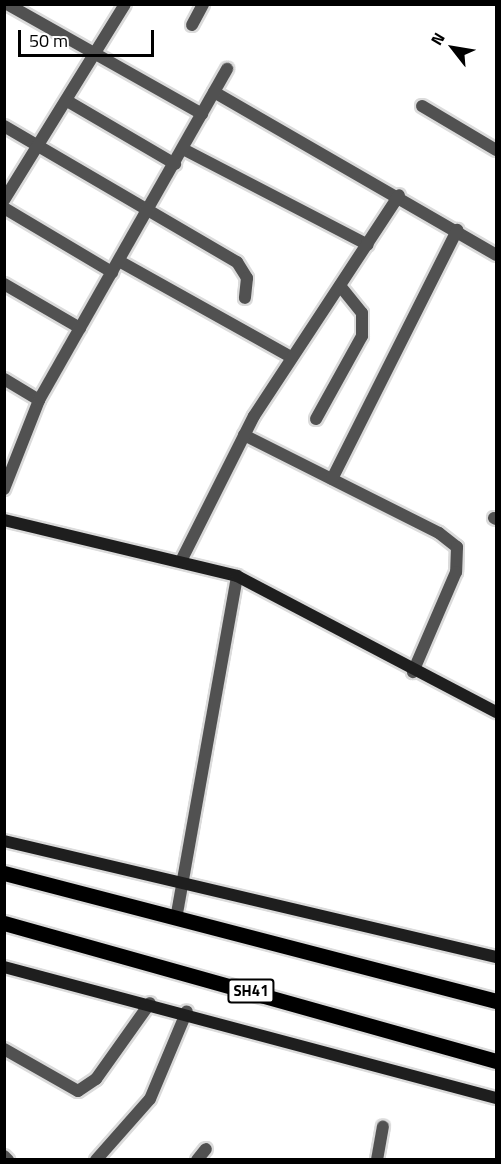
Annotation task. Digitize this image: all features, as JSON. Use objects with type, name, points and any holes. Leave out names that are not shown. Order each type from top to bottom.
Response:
[{"type":"main road","points":[[4,873],[496,1001]]},
{"type":"main road","name":"SH41","points":[[4,923],[496,1061]]},
{"type":"street","points":[[7,4],[94,58],[202,114]]},
{"type":"street","points":[[4,200],[9,183],[69,102],[125,4]]},
{"type":"street","points":[[192,25],[203,4]]},
{"type":"street","points":[[4,489],[39,400],[148,213],[227,69]]},
{"type":"street","points":[[214,92],[399,195],[496,255]]},
{"type":"street","points":[[69,102],[175,164]]},
{"type":"street","points":[[422,106],[496,150]]},
{"type":"street","points":[[4,126],[244,268],[245,298]]},
{"type":"street","points":[[183,148],[368,245]]},
{"type":"street","points":[[181,561],[244,435],[291,357],[368,245],[399,195]]},
{"type":"street","points":[[4,208],[291,357]]},
{"type":"street","points":[[332,479],[457,230]]},
{"type":"street","points":[[4,284],[80,328]]},
{"type":"street","points":[[316,419],[362,336],[362,313],[339,286]]},
{"type":"street","points":[[4,379],[39,400]]},
{"type":"street","points":[[244,435],[332,479],[457,547],[456,572],[413,672]]},
{"type":"street","points":[[4,520],[237,576],[413,672],[496,712]]},
{"type":"street","points":[[176,919],[180,883],[237,576]]},
{"type":"street","points":[[4,841],[496,957]]},
{"type":"street","points":[[4,967],[187,1011],[496,1098]]},
{"type":"street","points":[[4,1049],[78,1091],[96,1079],[150,1003]]},
{"type":"street","points":[[96,1160],[150,1099],[187,1011]]},
{"type":"street","points":[[376,1160],[383,1128]]},
{"type":"street","points":[[197,1160],[206,1149]]},
{"type":"street","points":[[4,1156],[8,1160]]}]
